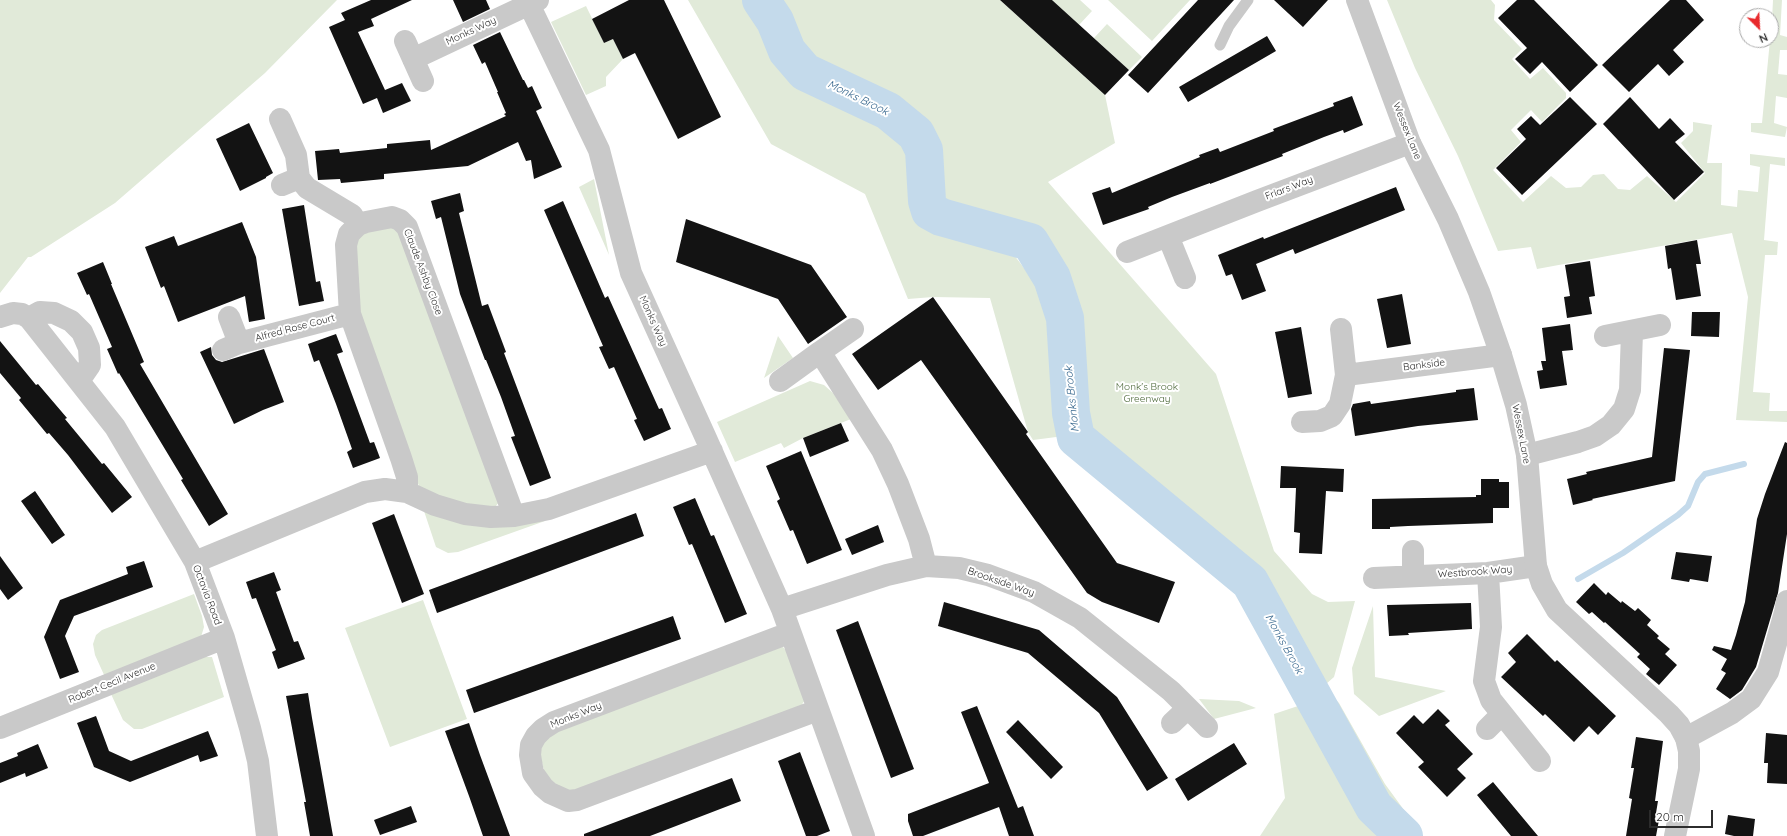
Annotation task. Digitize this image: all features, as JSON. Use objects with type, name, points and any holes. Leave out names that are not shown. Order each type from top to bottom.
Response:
[{"type":"street","name":"Wessex Lane","points":[[1357,0],[1410,143],[1448,219],[1481,298],[1501,355],[1516,405],[1527,455],[1536,566],[1542,584],[1558,610],[1669,714],[1679,725],[1686,738],[1689,751],[1689,769],[1675,836]]},
{"type":"street","name":"Monks Way","points":[[423,80],[409,50],[531,2],[599,150],[631,273],[782,610],[789,633],[864,836]]},
{"type":"street","points":[[280,119],[296,155],[291,182],[307,188],[352,215],[358,225],[349,234],[346,245],[350,314],[401,458],[407,477],[407,492]]},
{"type":"street","name":"Friars Way","points":[[1127,252],[1257,200],[1410,143]]},
{"type":"street","name":"Claude Ashby Close","points":[[358,225],[366,222],[392,218],[400,220],[407,227],[514,516]]},
{"type":"street","points":[[1168,236],[1186,278]]},
{"type":"street","points":[[0,317],[12,313],[22,314],[29,318],[40,312],[54,313],[71,321],[82,332],[89,348],[90,365],[79,381]]},
{"type":"street","name":"Alfred Rose Court","points":[[229,317],[231,347],[350,314]]},
{"type":"street","name":"Octavia Road","points":[[29,318],[115,426],[195,562],[224,638],[250,728],[258,761],[267,836]]},
{"type":"street","points":[[1605,336],[1632,332],[1660,325]]},
{"type":"street","points":[[780,381],[853,329]]},
{"type":"street","points":[[1302,422],[1320,421],[1332,416],[1340,404],[1346,376],[1341,329]]},
{"type":"street","points":[[1527,455],[1578,442],[1595,436],[1611,425],[1624,409],[1630,390],[1632,332]]},
{"type":"street","points":[[820,352],[882,450],[898,484],[919,539],[926,566]]},
{"type":"street","name":"Bankside","points":[[1346,376],[1501,355]]},
{"type":"street","points":[[195,562],[365,492],[385,489],[407,492],[435,505],[465,514],[491,517],[514,516],[549,509],[712,451]]},
{"type":"street","points":[[1413,551],[1413,576]]},
{"type":"street","name":"Brookside Way","points":[[782,610],[887,575],[926,566],[958,568],[988,575],[1034,592],[1080,618],[1171,691],[1207,727]]},
{"type":"street","name":"Westbrook Way","points":[[1374,578],[1488,573],[1536,566]]},
{"type":"street","points":[[1488,573],[1491,627],[1484,681],[1491,700],[1494,722],[1540,760]]},
{"type":"street","points":[[1686,738],[1732,713],[1751,700],[1768,672],[1786,612],[1787,601]]},
{"type":"street","name":"Monks Way","points":[[789,633],[554,722],[543,729],[536,736],[531,745],[530,755],[533,773],[543,787],[559,798],[568,800],[584,798],[818,710]]},
{"type":"street","name":"Robert Cecil Avenue","points":[[0,728],[224,638]]},
{"type":"street","points":[[1172,723],[1188,708]]},
{"type":"lane","points":[[1220,45],[1229,26],[1248,0]]},
{"type":"green space","points":[[0,0],[337,0],[265,73],[115,203],[31,257],[28,257],[0,293]]},
{"type":"green space","points":[[688,0],[744,0],[762,25],[779,58],[799,80],[859,112],[880,117],[903,131],[915,155],[919,184],[918,198],[920,208],[927,221],[958,233],[998,242],[1014,255],[1041,290],[1049,308],[1057,350],[1064,436],[1033,440],[1028,432],[990,298],[933,297],[908,299],[865,194],[771,144]]},
{"type":"green space","name":"Monk's Brook Greenway","points":[[775,0],[1000,0],[1105,95],[1115,143],[1048,182],[1216,374],[1274,551],[1312,594],[1328,602],[1355,601],[1334,677],[1326,684],[1310,653],[1287,623],[1263,577],[1088,428],[1082,414],[1082,385],[1071,316],[1062,283],[1034,238],[978,216],[938,207],[934,200],[935,141],[926,126],[893,101],[813,62],[795,43],[786,15]]},
{"type":"green space","points":[[1052,0],[1080,0],[1092,11],[1079,25]]},
{"type":"green space","points":[[1108,0],[1190,0],[1152,41]]},
{"type":"green space","points":[[1387,0],[1491,0],[1495,5],[1494,20],[1522,49],[1512,59],[1530,79],[1543,68],[1566,93],[1566,98],[1542,122],[1531,110],[1511,130],[1521,142],[1493,170],[1523,202],[1551,176],[1566,188],[1581,187],[1593,175],[1604,174],[1618,189],[1630,190],[1647,176],[1676,202],[1705,173],[1681,143],[1693,131],[1693,122],[1712,125],[1707,163],[1722,163],[1721,205],[1737,207],[1738,190],[1758,192],[1760,167],[1750,165],[1750,154],[1785,158],[1785,166],[1770,164],[1764,240],[1778,242],[1777,255],[1765,255],[1753,392],[1770,393],[1769,411],[1787,411],[1787,422],[1736,420],[1748,297],[1732,233],[1537,269],[1531,247],[1498,251],[1458,156],[1415,68]]},
{"type":"green space","points":[[1773,0],[1782,0],[1780,35],[1787,37],[1787,50],[1780,50],[1778,74],[1787,75],[1787,98],[1776,96],[1774,123],[1787,127],[1785,137],[1751,132],[1751,123],[1762,123],[1769,48],[1779,48],[1779,8],[1773,8]]},
{"type":"green space","points":[[586,6],[604,43],[613,39],[623,59],[606,77],[606,86],[586,95],[551,22]]},
{"type":"green space","points":[[1107,24],[1142,57],[1129,70],[1094,38]]},
{"type":"green space","points":[[594,179],[609,255],[579,187]]},
{"type":"green space","points":[[397,225],[500,501],[495,507],[489,509],[437,497],[419,486],[360,326],[354,238],[360,230]]},
{"type":"green space","points":[[778,336],[793,358],[764,378]]},
{"type":"green space","points":[[810,381],[824,385],[833,393],[851,419],[803,438],[784,448],[781,443],[735,462],[717,422]]},
{"type":"green space","points":[[423,508],[545,521],[458,552],[448,553],[436,547]]},
{"type":"green space","points":[[194,594],[202,616],[204,627],[201,637],[105,677],[95,655],[93,644],[96,635],[102,630]]},
{"type":"green space","points":[[423,600],[467,719],[390,747],[345,628]]},
{"type":"green space","points":[[1373,606],[1375,677],[1446,691],[1379,716],[1354,694],[1352,668]]},
{"type":"green space","points":[[783,647],[790,655],[805,700],[801,706],[575,791],[563,790],[545,775],[540,754],[542,742],[549,734],[774,648]]},
{"type":"green space","points":[[205,657],[212,657],[224,697],[142,729],[134,729],[123,720],[111,694]]},
{"type":"green space","points":[[1331,695],[1339,703],[1385,784],[1423,836],[1260,836],[1285,798],[1274,714]]},
{"type":"green space","points":[[1199,699],[1239,701],[1256,708],[1214,719]]},
{"type":"building","points":[[371,0],[412,0],[371,19],[374,26],[358,32],[385,90],[402,83],[411,101],[383,113],[377,98],[363,104],[329,27],[345,20],[341,13]]},
{"type":"building","points":[[453,0],[486,0],[490,9],[463,22]]},
{"type":"building","points":[[629,0],[664,0],[721,117],[678,139],[635,53],[623,59],[613,39],[604,43],[592,19]]},
{"type":"building","points":[[1000,0],[1052,0],[1129,70],[1105,95]]},
{"type":"building","points":[[1198,0],[1234,0],[1148,93],[1128,75]]},
{"type":"building","points":[[1274,0],[1328,0],[1303,27]]},
{"type":"building","points":[[1517,0],[1534,0],[1598,65],[1570,92],[1542,62],[1530,74],[1515,59],[1527,48],[1498,18]]},
{"type":"building","points":[[1670,0],[1686,0],[1704,20],[1673,50],[1684,62],[1669,76],[1658,64],[1629,92],[1602,65]]},
{"type":"building","points":[[500,32],[523,80],[528,88],[532,86],[542,108],[536,111],[562,167],[534,179],[531,160],[526,161],[518,142],[468,166],[384,174],[384,179],[363,181],[341,183],[340,179],[318,180],[315,151],[339,149],[340,153],[387,148],[387,144],[430,140],[431,150],[506,116],[504,114],[506,113],[498,92],[485,62],[482,64],[473,45]]},
{"type":"building","points":[[1267,36],[1276,51],[1188,102],[1179,87]]},
{"type":"building","points":[[1352,96],[1363,125],[1344,133],[1343,130],[1324,137],[1282,154],[1283,156],[1172,197],[1148,207],[1149,209],[1103,225],[1092,193],[1110,187],[1112,193],[1200,157],[1199,155],[1218,148],[1220,152],[1274,131],[1273,129],[1334,106],[1333,103]]},
{"type":"building","points":[[1570,97],[1597,124],[1522,195],[1496,168],[1526,139],[1517,129],[1531,116],[1540,125]]},
{"type":"building","points":[[1630,97],[1659,129],[1670,118],[1685,134],[1675,142],[1704,172],[1674,200],[1603,124]]},
{"type":"building","points":[[249,123],[273,173],[240,191],[216,139]]},
{"type":"building","points":[[1396,187],[1405,210],[1295,254],[1293,249],[1256,264],[1266,291],[1242,300],[1232,274],[1226,276],[1218,255],[1263,237],[1264,239]]},
{"type":"building","points":[[460,193],[464,211],[459,213],[482,306],[488,304],[506,352],[504,353],[551,478],[530,486],[511,437],[515,436],[501,397],[460,294],[441,217],[436,219],[431,201]]},
{"type":"building","points":[[563,201],[605,298],[608,296],[659,409],[662,408],[671,429],[644,441],[634,420],[637,419],[614,367],[609,369],[599,347],[603,346],[544,210]]},
{"type":"building","points":[[304,205],[316,282],[320,281],[324,301],[299,306],[282,209]]},
{"type":"building","points":[[686,219],[811,265],[847,317],[808,344],[778,299],[676,262]]},
{"type":"building","points":[[242,222],[256,257],[265,319],[249,322],[245,296],[178,322],[164,286],[161,288],[145,247],[174,236],[178,246]]},
{"type":"building","points":[[1697,240],[1701,264],[1696,264],[1701,296],[1676,300],[1671,268],[1668,269],[1665,246]]},
{"type":"building","points":[[1590,261],[1595,296],[1589,297],[1592,314],[1567,318],[1564,297],[1570,296],[1565,265]]},
{"type":"building","points":[[103,262],[144,362],[140,364],[228,514],[209,526],[181,480],[183,479],[119,373],[118,374],[107,349],[112,347],[89,294],[87,295],[77,273]]},
{"type":"building","points":[[1402,294],[1411,344],[1387,348],[1377,299]]},
{"type":"building","points":[[933,297],[1028,432],[1026,434],[1117,563],[1175,582],[1159,623],[1102,602],[1087,593],[921,360],[878,390],[852,354]]},
{"type":"building","points":[[1692,312],[1720,312],[1719,337],[1691,336]]},
{"type":"building","points":[[1570,324],[1573,350],[1562,351],[1567,385],[1540,389],[1537,371],[1543,370],[1541,361],[1546,361],[1542,328]]},
{"type":"building","points":[[1301,327],[1312,394],[1288,398],[1275,332]]},
{"type":"building","points":[[336,334],[343,352],[337,354],[370,443],[374,442],[380,458],[353,468],[347,452],[352,449],[336,404],[319,360],[314,362],[308,344]]},
{"type":"building","points":[[0,341],[36,385],[38,384],[67,418],[65,419],[102,464],[104,463],[132,497],[112,513],[68,455],[49,433],[47,434],[19,400],[21,398],[0,373]]},
{"type":"building","points":[[211,347],[212,355],[216,360],[222,362],[264,349],[284,402],[234,424],[200,352]]},
{"type":"building","points":[[1664,348],[1690,350],[1675,481],[1592,499],[1593,500],[1573,505],[1567,479],[1587,474],[1586,472],[1652,457]]},
{"type":"building","points":[[1474,388],[1478,420],[1418,426],[1355,436],[1351,409],[1353,404],[1370,401],[1371,404]]},
{"type":"building","points":[[841,423],[849,441],[810,457],[803,438]]},
{"type":"building","points":[[1785,442],[1787,443],[1787,534],[1778,593],[1756,667],[1742,690],[1730,699],[1716,689],[1726,673],[1721,670],[1727,659],[1712,650],[1714,646],[1731,650],[1745,602],[1757,519]]},
{"type":"building","points":[[801,451],[842,550],[807,564],[793,530],[790,531],[777,501],[780,499],[766,466]]},
{"type":"building","points":[[1281,466],[1344,469],[1343,492],[1326,491],[1322,554],[1299,553],[1300,533],[1294,532],[1296,488],[1280,488]]},
{"type":"building","points":[[1481,479],[1499,479],[1499,482],[1509,482],[1509,508],[1493,508],[1493,523],[1408,526],[1390,527],[1390,529],[1372,529],[1372,499],[1476,497],[1476,495],[1481,495]]},
{"type":"building","points":[[35,491],[65,535],[52,544],[21,501]]},
{"type":"building","points":[[695,498],[711,536],[714,535],[747,614],[725,623],[692,544],[689,545],[673,507]]},
{"type":"building","points":[[636,513],[644,536],[437,613],[429,590]]},
{"type":"building","points":[[394,514],[424,594],[402,603],[372,523]]},
{"type":"building","points":[[878,525],[884,542],[852,555],[845,539]]},
{"type":"building","points":[[1676,552],[1712,556],[1708,582],[1690,579],[1689,582],[1671,579]]},
{"type":"building","points":[[0,556],[23,588],[8,600],[0,589]]},
{"type":"building","points":[[144,561],[153,587],[74,616],[65,636],[79,672],[60,679],[44,637],[60,600],[128,574],[126,567]]},
{"type":"building","points":[[274,572],[281,590],[276,592],[294,642],[298,641],[305,659],[278,669],[272,652],[276,650],[256,598],[252,599],[246,582]]},
{"type":"building","points":[[1594,583],[1606,595],[1608,592],[1621,603],[1622,601],[1635,611],[1638,608],[1651,620],[1647,625],[1659,636],[1657,638],[1670,649],[1665,654],[1677,665],[1659,685],[1646,674],[1650,669],[1637,657],[1640,654],[1605,622],[1604,623],[1592,612],[1589,614],[1576,602]]},
{"type":"building","points":[[944,602],[1039,630],[1117,697],[1168,778],[1147,791],[1099,713],[1028,653],[938,626]]},
{"type":"building","points":[[1471,603],[1472,629],[1408,633],[1409,635],[1389,636],[1387,605]]},
{"type":"building","points":[[673,616],[681,639],[474,713],[466,690]]},
{"type":"building","points":[[858,621],[914,769],[891,778],[836,630]]},
{"type":"building","points":[[1527,634],[1555,662],[1557,660],[1616,716],[1598,735],[1589,726],[1574,742],[1545,714],[1543,716],[1501,677],[1516,662],[1508,653]]},
{"type":"building","points":[[308,693],[333,836],[310,836],[304,802],[306,802],[286,696]]},
{"type":"building","points":[[977,706],[1018,808],[1023,806],[1034,836],[1009,836],[999,807],[923,836],[913,836],[908,821],[908,814],[989,783],[961,712]]},
{"type":"building","points":[[1438,709],[1450,721],[1445,725],[1473,754],[1457,769],[1466,778],[1447,797],[1418,767],[1424,762],[1396,733],[1414,715],[1423,724]]},
{"type":"building","points":[[96,716],[109,751],[131,761],[208,731],[218,756],[200,762],[198,755],[130,782],[94,767],[77,723]]},
{"type":"building","points":[[1018,720],[1063,767],[1051,779],[1006,732]]},
{"type":"building","points":[[469,723],[510,836],[483,836],[445,731]]},
{"type":"building","points":[[1766,733],[1787,735],[1787,784],[1767,783],[1768,763],[1764,763]]},
{"type":"building","points":[[1636,737],[1663,741],[1655,801],[1658,801],[1655,819],[1659,820],[1656,836],[1626,836],[1632,799],[1629,798],[1634,768],[1631,768]]},
{"type":"building","points":[[1234,743],[1247,764],[1188,801],[1175,779]]},
{"type":"building","points":[[38,744],[48,768],[26,777],[25,773],[0,783],[0,763],[18,756],[17,753]]},
{"type":"building","points":[[800,752],[830,831],[817,836],[806,836],[778,761]]},
{"type":"building","points":[[732,778],[741,801],[650,836],[584,836],[584,834]]},
{"type":"building","points":[[1493,782],[1538,836],[1511,836],[1477,795]]},
{"type":"building","points":[[411,806],[417,822],[380,835],[374,820]]},
{"type":"building","points":[[1728,815],[1755,819],[1753,836],[1734,836],[1725,834]]},
{"type":"waterway","name":"Monks Brook","points":[[761,0],[775,21],[787,51],[805,72],[888,111],[916,134],[924,150],[927,201],[930,211],[941,217],[1030,242],[1052,278],[1065,318],[1071,413],[1076,438],[1250,582],[1374,807],[1404,836]]},
{"type":"waterway","points":[[1578,579],[1623,553],[1678,515],[1688,506],[1698,482],[1705,474],[1744,464]]},
{"type":"waterway","points":[[1330,727],[1342,719]]}]
